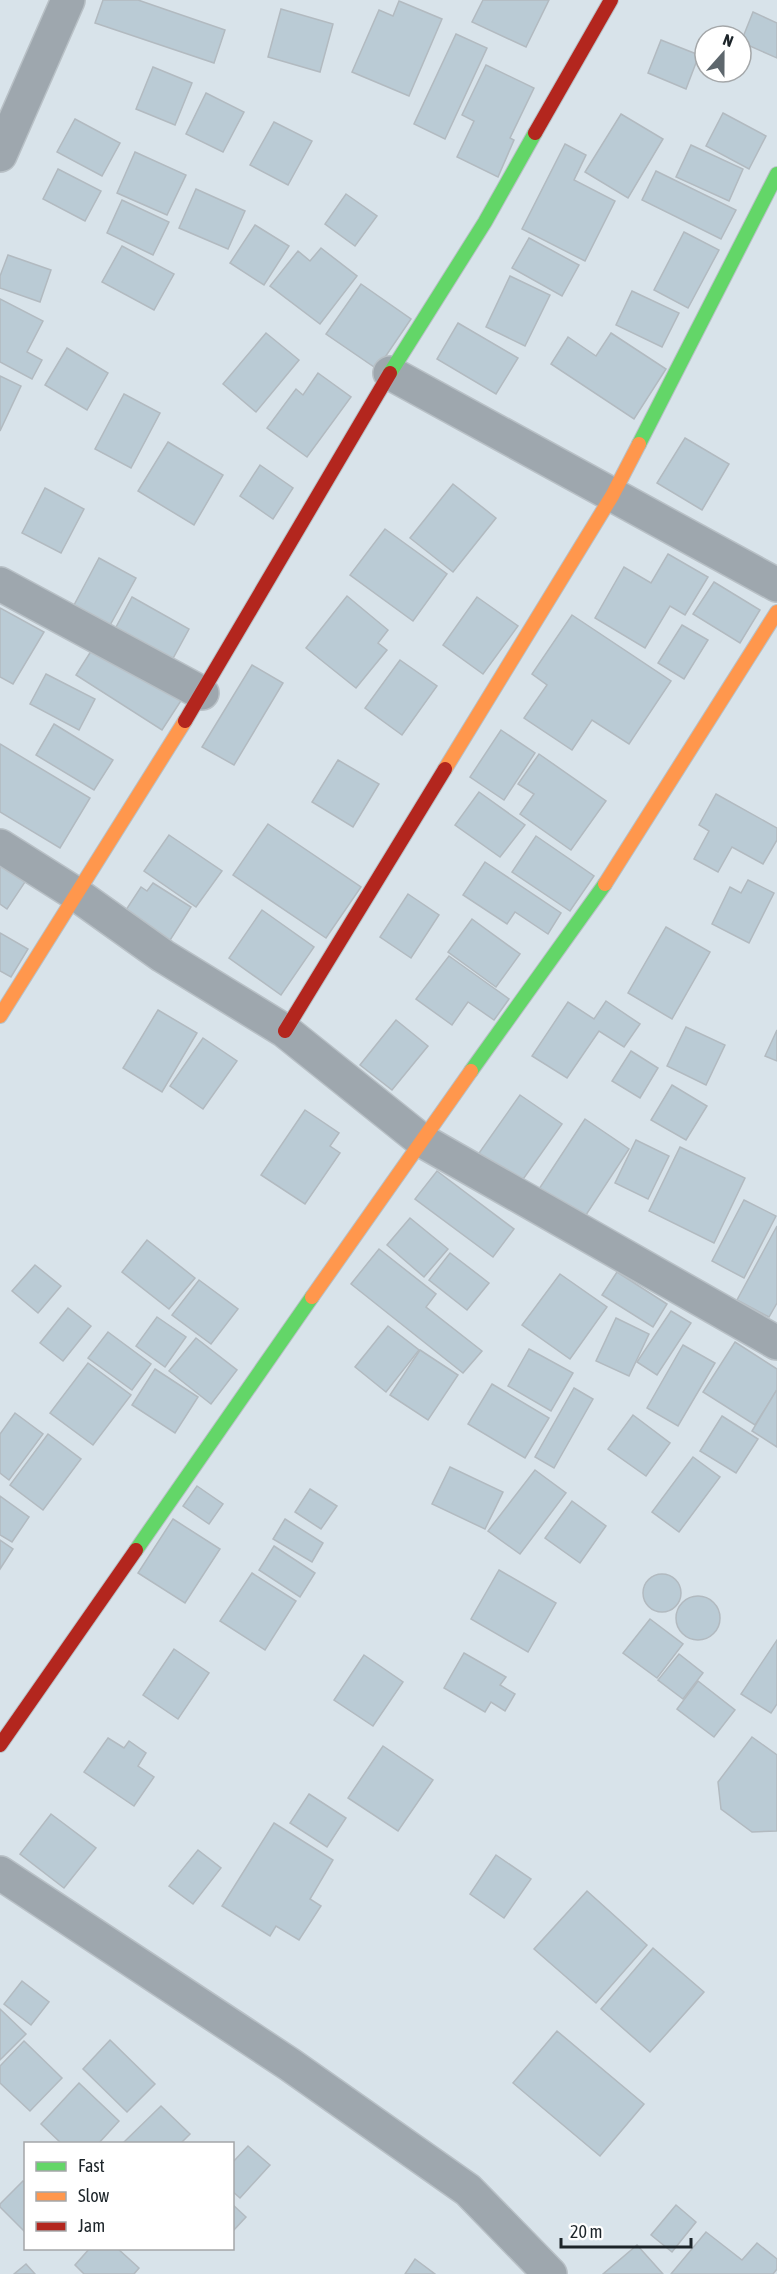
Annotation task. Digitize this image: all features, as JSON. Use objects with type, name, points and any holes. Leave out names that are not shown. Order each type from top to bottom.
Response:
[{"type":"street","points":[[0,155],[68,0]]},
{"type":"street","points":[[0,1016],[202,693],[390,373],[485,222],[611,0]]},
{"type":"street","points":[[285,1031],[612,496],[777,174]]},
{"type":"street","points":[[390,373],[777,585]]},
{"type":"street","points":[[0,584],[202,693]]},
{"type":"street","points":[[0,1745],[421,1140],[614,872],[777,612]]},
{"type":"street","points":[[0,846],[76,894],[163,956],[285,1031],[421,1140],[777,1343]]},
{"type":"street","points":[[0,1873],[290,2064],[468,2190],[550,2274]]},
{"type":"building","points":[[103,0],[138,0],[225,30],[214,63],[95,23]]},
{"type":"building","points":[[483,0],[549,0],[526,47],[472,22]]},
{"type":"building","points":[[399,1],[442,19],[409,96],[352,72],[379,10],[393,16]]},
{"type":"building","points":[[281,9],[333,24],[320,72],[268,57]]},
{"type":"building","points":[[753,12],[777,23],[777,58],[753,47],[753,24],[748,24]]},
{"type":"building","points":[[456,34],[487,48],[445,139],[414,124]]},
{"type":"building","points":[[661,40],[693,53],[693,71],[686,89],[648,73]]},
{"type":"building","points":[[486,65],[534,88],[510,138],[514,140],[498,177],[457,157],[474,121],[462,115]]},
{"type":"building","points":[[153,67],[192,83],[175,125],[136,109]]},
{"type":"building","points":[[206,93],[244,112],[223,152],[186,134]]},
{"type":"building","points":[[723,113],[766,136],[749,169],[706,146]]},
{"type":"building","points":[[621,114],[663,139],[628,198],[585,172]]},
{"type":"building","points":[[75,119],[120,143],[102,176],[57,152]]},
{"type":"building","points":[[274,122],[312,141],[288,185],[250,165]]},
{"type":"building","points":[[565,144],[586,155],[574,180],[615,201],[585,261],[522,229]]},
{"type":"building","points":[[691,145],[743,169],[729,201],[676,177]]},
{"type":"building","points":[[135,152],[186,175],[167,215],[117,193]]},
{"type":"building","points":[[58,169],[101,191],[85,221],[43,199]]},
{"type":"building","points":[[656,171],[736,210],[721,239],[642,200]]},
{"type":"building","points":[[196,189],[245,211],[228,249],[179,228]]},
{"type":"building","points":[[346,194],[377,216],[355,246],[325,224]]},
{"type":"building","points":[[122,200],[169,222],[153,255],[107,233]]},
{"type":"building","points":[[255,225],[289,246],[264,285],[230,263]]},
{"type":"building","points":[[684,232],[719,250],[688,308],[654,290]]},
{"type":"building","points":[[529,238],[579,265],[562,296],[512,268]]},
{"type":"building","points":[[122,246],[174,274],[154,310],[102,282]]},
{"type":"building","points":[[321,248],[357,276],[320,324],[270,286],[298,251],[310,261]]},
{"type":"building","points":[[8,255],[51,270],[40,302],[0,288],[0,276]]},
{"type":"building","points":[[510,276],[550,295],[525,346],[486,327]]},
{"type":"building","points":[[361,284],[411,319],[377,369],[326,334]]},
{"type":"building","points":[[632,291],[679,313],[662,347],[616,325]]},
{"type":"building","points":[[0,299],[43,321],[27,352],[42,360],[32,379],[0,362]]},
{"type":"building","points":[[458,323],[518,358],[496,394],[437,359]]},
{"type":"building","points":[[266,333],[299,360],[256,412],[223,384]]},
{"type":"building","points":[[611,333],[666,369],[634,419],[551,364],[568,337],[596,356]]},
{"type":"building","points":[[67,348],[108,373],[87,410],[45,385]]},
{"type":"building","points":[[318,373],[351,397],[307,457],[267,428],[296,389],[303,395]]},
{"type":"building","points":[[0,376],[21,386],[0,431]]},
{"type":"building","points":[[124,394],[160,413],[131,468],[95,449]]},
{"type":"building","points":[[685,438],[729,464],[702,510],[657,483]]},
{"type":"building","points":[[168,442],[223,475],[194,525],[138,491]]},
{"type":"building","points":[[260,465],[293,488],[273,519],[240,496]]},
{"type":"building","points":[[453,484],[496,518],[453,572],[410,538]]},
{"type":"building","points":[[45,488],[84,509],[61,553],[22,533]]},
{"type":"building","points":[[385,529],[447,574],[413,621],[350,575]]},
{"type":"building","points":[[668,554],[708,577],[685,615],[670,606],[645,648],[595,618],[624,567],[651,583]]},
{"type":"building","points":[[99,558],[136,578],[109,627],[73,607]]},
{"type":"building","points":[[714,582],[760,610],[740,643],[693,614]]},
{"type":"building","points":[[347,596],[388,630],[378,643],[387,650],[356,688],[306,648]]},
{"type":"building","points":[[132,597],[189,629],[171,662],[114,631]]},
{"type":"building","points":[[477,597],[518,626],[483,674],[443,645]]},
{"type":"building","points":[[0,608],[44,632],[13,684],[0,677]]},
{"type":"building","points":[[572,615],[671,681],[629,744],[592,720],[572,750],[524,718],[547,685],[532,674]]},
{"type":"building","points":[[682,625],[708,640],[684,679],[658,663]]},
{"type":"building","points":[[93,648],[184,696],[162,730],[76,675]]},
{"type":"building","points":[[400,660],[437,686],[402,735],[365,708]]},
{"type":"building","points":[[252,665],[283,683],[234,765],[202,747]]},
{"type":"building","points":[[46,674],[95,699],[79,730],[30,704]]},
{"type":"building","points":[[54,724],[113,760],[94,790],[36,755]]},
{"type":"building","points":[[501,730],[535,753],[504,800],[470,777]]},
{"type":"building","points":[[0,744],[90,798],[60,848],[0,812]]},
{"type":"building","points":[[539,754],[606,801],[571,850],[520,814],[534,794],[518,784]]},
{"type":"building","points":[[338,760],[379,784],[353,827],[312,802]]},
{"type":"building","points":[[479,792],[525,825],[500,857],[455,825]]},
{"type":"building","points":[[716,794],[777,828],[777,840],[763,864],[732,847],[718,872],[694,859],[709,831],[699,825]]},
{"type":"building","points":[[268,824],[361,887],[326,938],[233,875]]},
{"type":"building","points":[[169,835],[222,871],[196,907],[144,871]]},
{"type":"building","points":[[536,836],[594,876],[570,911],[512,872]]},
{"type":"building","points":[[0,856],[29,876],[7,909],[0,904]]},
{"type":"building","points":[[485,862],[561,913],[548,934],[515,912],[507,924],[463,895]]},
{"type":"building","points":[[748,880],[774,893],[749,943],[712,924],[730,887],[741,893]]},
{"type":"building","points":[[153,883],[191,907],[167,945],[122,916],[141,887],[147,891]]},
{"type":"building","points":[[408,894],[439,915],[411,958],[380,937]]},
{"type":"building","points":[[262,910],[314,947],[281,995],[229,958]]},
{"type":"building","points":[[472,919],[520,954],[496,987],[448,952]]},
{"type":"building","points":[[666,927],[710,952],[672,1019],[628,993]]},
{"type":"building","points":[[0,933],[28,949],[11,977],[0,971]]},
{"type":"building","points":[[449,956],[509,999],[494,1020],[468,1002],[452,1025],[416,999]]},
{"type":"building","points":[[606,1001],[640,1024],[624,1047],[599,1031],[567,1078],[532,1056],[568,1002],[594,1019]]},
{"type":"building","points":[[158,1010],[197,1033],[162,1092],[123,1068]]},
{"type":"building","points":[[396,1020],[428,1046],[392,1090],[360,1065]]},
{"type":"building","points":[[686,1027],[725,1045],[706,1085],[667,1066]]},
{"type":"building","points":[[777,1030],[777,1061],[765,1056]]},
{"type":"building","points":[[203,1038],[237,1061],[203,1109],[170,1086]]},
{"type":"building","points":[[631,1051],[658,1068],[640,1098],[612,1081]]},
{"type":"building","points":[[672,1085],[707,1106],[686,1140],[651,1120]]},
{"type":"building","points":[[520,1095],[562,1124],[519,1185],[477,1156]]},
{"type":"building","points":[[305,1110],[339,1133],[330,1146],[340,1153],[305,1204],[261,1175]]},
{"type":"building","points":[[585,1119],[629,1149],[584,1218],[539,1189]]},
{"type":"building","points":[[636,1140],[669,1156],[648,1199],[615,1183]]},
{"type":"building","points":[[680,1147],[745,1178],[714,1243],[649,1211]]},
{"type":"building","points":[[437,1171],[514,1229],[493,1257],[415,1199]]},
{"type":"building","points":[[744,1200],[776,1216],[744,1278],[712,1261]]},
{"type":"building","points":[[410,1218],[448,1249],[424,1277],[387,1245]]},
{"type":"building","points":[[777,1226],[777,1303],[769,1317],[737,1300]]},
{"type":"building","points":[[147,1240],[195,1278],[169,1309],[122,1272]]},
{"type":"building","points":[[379,1249],[436,1294],[426,1307],[482,1351],[463,1373],[351,1284]]},
{"type":"building","points":[[450,1253],[489,1283],[467,1310],[429,1280]]},
{"type":"building","points":[[35,1265],[61,1286],[38,1313],[12,1291]]},
{"type":"building","points":[[617,1272],[667,1304],[653,1327],[602,1295]]},
{"type":"building","points":[[560,1274],[607,1307],[570,1359],[522,1325]]},
{"type":"building","points":[[199,1280],[238,1309],[211,1344],[172,1315]]},
{"type":"building","points":[[68,1308],[91,1326],[63,1361],[40,1343]]},
{"type":"building","points":[[671,1311],[691,1323],[657,1375],[637,1362]]},
{"type":"building","points":[[157,1317],[186,1337],[165,1367],[136,1346]]},
{"type":"building","points":[[616,1318],[649,1334],[629,1376],[596,1361]]},
{"type":"building","points":[[388,1326],[419,1350],[386,1392],[355,1367]]},
{"type":"building","points":[[108,1332],[151,1364],[132,1390],[88,1358]]},
{"type":"building","points":[[196,1338],[237,1370],[211,1404],[169,1371]]},
{"type":"building","points":[[735,1342],[777,1369],[777,1390],[755,1425],[703,1392]]},
{"type":"building","points":[[683,1345],[715,1363],[678,1426],[647,1408]]},
{"type":"building","points":[[529,1349],[573,1373],[551,1411],[508,1386]]},
{"type":"building","points":[[420,1350],[458,1375],[428,1420],[390,1395]]},
{"type":"building","points":[[88,1363],[131,1395],[93,1445],[50,1413]]},
{"type":"building","points":[[155,1369],[198,1397],[175,1433],[132,1405]]},
{"type":"building","points":[[492,1384],[549,1418],[525,1458],[468,1424]]},
{"type":"building","points":[[574,1388],[593,1399],[554,1468],[535,1457]]},
{"type":"building","points":[[777,1392],[777,1447],[752,1431]]},
{"type":"building","points":[[15,1413],[43,1434],[9,1480],[0,1473],[0,1434]]},
{"type":"building","points":[[633,1415],[670,1443],[646,1476],[608,1449]]},
{"type":"building","points":[[722,1416],[758,1439],[736,1473],[700,1451]]},
{"type":"building","points":[[48,1434],[81,1459],[43,1510],[10,1485]]},
{"type":"building","points":[[693,1457],[720,1477],[679,1532],[652,1512]]},
{"type":"building","points":[[450,1467],[503,1492],[485,1529],[432,1504]]},
{"type":"building","points":[[535,1470],[566,1493],[520,1554],[488,1531]]},
{"type":"building","points":[[197,1486],[223,1504],[209,1524],[183,1506]]},
{"type":"building","points":[[310,1489],[337,1506],[321,1529],[295,1512]]},
{"type":"building","points":[[0,1496],[29,1517],[12,1542],[0,1535]]},
{"type":"building","points":[[572,1501],[606,1526],[580,1563],[545,1538]]},
{"type":"building","points":[[173,1519],[220,1549],[185,1603],[138,1573]]},
{"type":"building","points":[[285,1519],[323,1543],[312,1562],[273,1539]]},
{"type":"building","points":[[0,1540],[13,1549],[0,1569]]},
{"type":"building","points":[[274,1546],[315,1573],[300,1597],[259,1570]]},
{"type":"building","points":[[499,1570],[556,1603],[528,1652],[471,1619]]},
{"type":"building","points":[[252,1573],[296,1601],[265,1650],[220,1621]]},
{"type":"building","points":[[662,1574],[675,1580],[681,1593],[675,1606],[662,1612],[649,1606],[643,1593],[649,1580]]},
{"type":"building","points":[[698,1596],[714,1602],[720,1618],[714,1634],[698,1640],[682,1634],[676,1618],[682,1602]]},
{"type":"building","points":[[650,1619],[683,1644],[657,1678],[623,1653]]},
{"type":"building","points":[[777,1640],[777,1704],[771,1713],[741,1694]]},
{"type":"building","points":[[174,1649],[209,1673],[178,1719],[143,1695]]},
{"type":"building","points":[[464,1653],[506,1677],[500,1685],[515,1694],[505,1711],[491,1702],[485,1712],[444,1688]]},
{"type":"building","points":[[679,1654],[703,1673],[683,1699],[658,1680]]},
{"type":"building","points":[[364,1655],[403,1682],[373,1726],[334,1700]]},
{"type":"building","points":[[698,1681],[735,1710],[714,1737],[677,1709]]},
{"type":"building","points":[[752,1737],[777,1755],[777,1831],[752,1832],[721,1809],[718,1782]]},
{"type":"building","points":[[108,1738],[124,1748],[129,1741],[146,1753],[138,1766],[154,1777],[134,1806],[84,1772]]},
{"type":"building","points":[[383,1746],[433,1780],[398,1831],[348,1798]]},
{"type":"building","points":[[309,1794],[346,1818],[327,1847],[290,1823]]},
{"type":"building","points":[[51,1814],[96,1848],[64,1888],[20,1854]]},
{"type":"building","points":[[274,1823],[333,1860],[310,1899],[321,1906],[299,1940],[276,1926],[270,1936],[222,1906]]},
{"type":"building","points":[[198,1850],[221,1868],[193,1904],[169,1886]]},
{"type":"building","points":[[496,1855],[531,1879],[504,1918],[470,1894]]},
{"type":"building","points":[[587,1891],[647,1945],[596,2003],[534,1949]]},
{"type":"building","points":[[653,1948],[704,1992],[650,2052],[601,2009]]},
{"type":"building","points":[[22,1981],[49,2002],[31,2025],[4,2004]]},
{"type":"building","points":[[0,2009],[26,2034],[0,2060]]},
{"type":"building","points":[[557,2031],[644,2104],[600,2156],[513,2083]]},
{"type":"building","points":[[110,2040],[155,2084],[127,2112],[83,2069]]},
{"type":"building","points":[[24,2041],[62,2078],[30,2111],[0,2083],[0,2066]]},
{"type":"building","points":[[79,2083],[119,2121],[100,2142],[60,2142],[41,2124]]},
{"type":"building","points":[[161,2106],[190,2134],[182,2142],[124,2142]]},
{"type":"building","points":[[248,2146],[270,2165],[240,2198],[234,2193],[234,2161]]},
{"type":"building","points":[[24,2182],[24,2231],[0,2207],[0,2204]]},
{"type":"building","points":[[676,2205],[696,2222],[672,2252],[651,2235]]},
{"type":"building","points":[[234,2206],[246,2217],[234,2230]]},
{"type":"building","points":[[706,2232],[742,2260],[757,2243],[777,2259],[777,2269],[773,2274],[671,2274]]},
{"type":"building","points":[[637,2245],[663,2274],[603,2274]]},
{"type":"building","points":[[88,2250],[119,2250],[139,2268],[134,2274],[84,2274],[75,2265]]},
{"type":"building","points":[[415,2259],[435,2274],[405,2274]]},
{"type":"building","points":[[26,2264],[35,2274],[14,2274]]},
{"type":"traffic: fast","points":[[390,373],[485,222],[535,133]]},
{"type":"traffic: fast","points":[[639,444],[777,174]]},
{"type":"traffic: fast","points":[[471,1071],[605,884]]},
{"type":"traffic: fast","points":[[136,1550],[312,1297]]},
{"type":"traffic: slow","points":[[445,769],[612,496],[639,444]]},
{"type":"traffic: slow","points":[[605,884],[777,612]]},
{"type":"traffic: slow","points":[[0,1016],[185,721]]},
{"type":"traffic: slow","points":[[312,1297],[471,1071]]},
{"type":"traffic: jam","points":[[535,133],[611,0]]},
{"type":"traffic: jam","points":[[185,721],[390,373]]},
{"type":"traffic: jam","points":[[285,1031],[445,769]]},
{"type":"traffic: jam","points":[[0,1745],[136,1550]]}]
